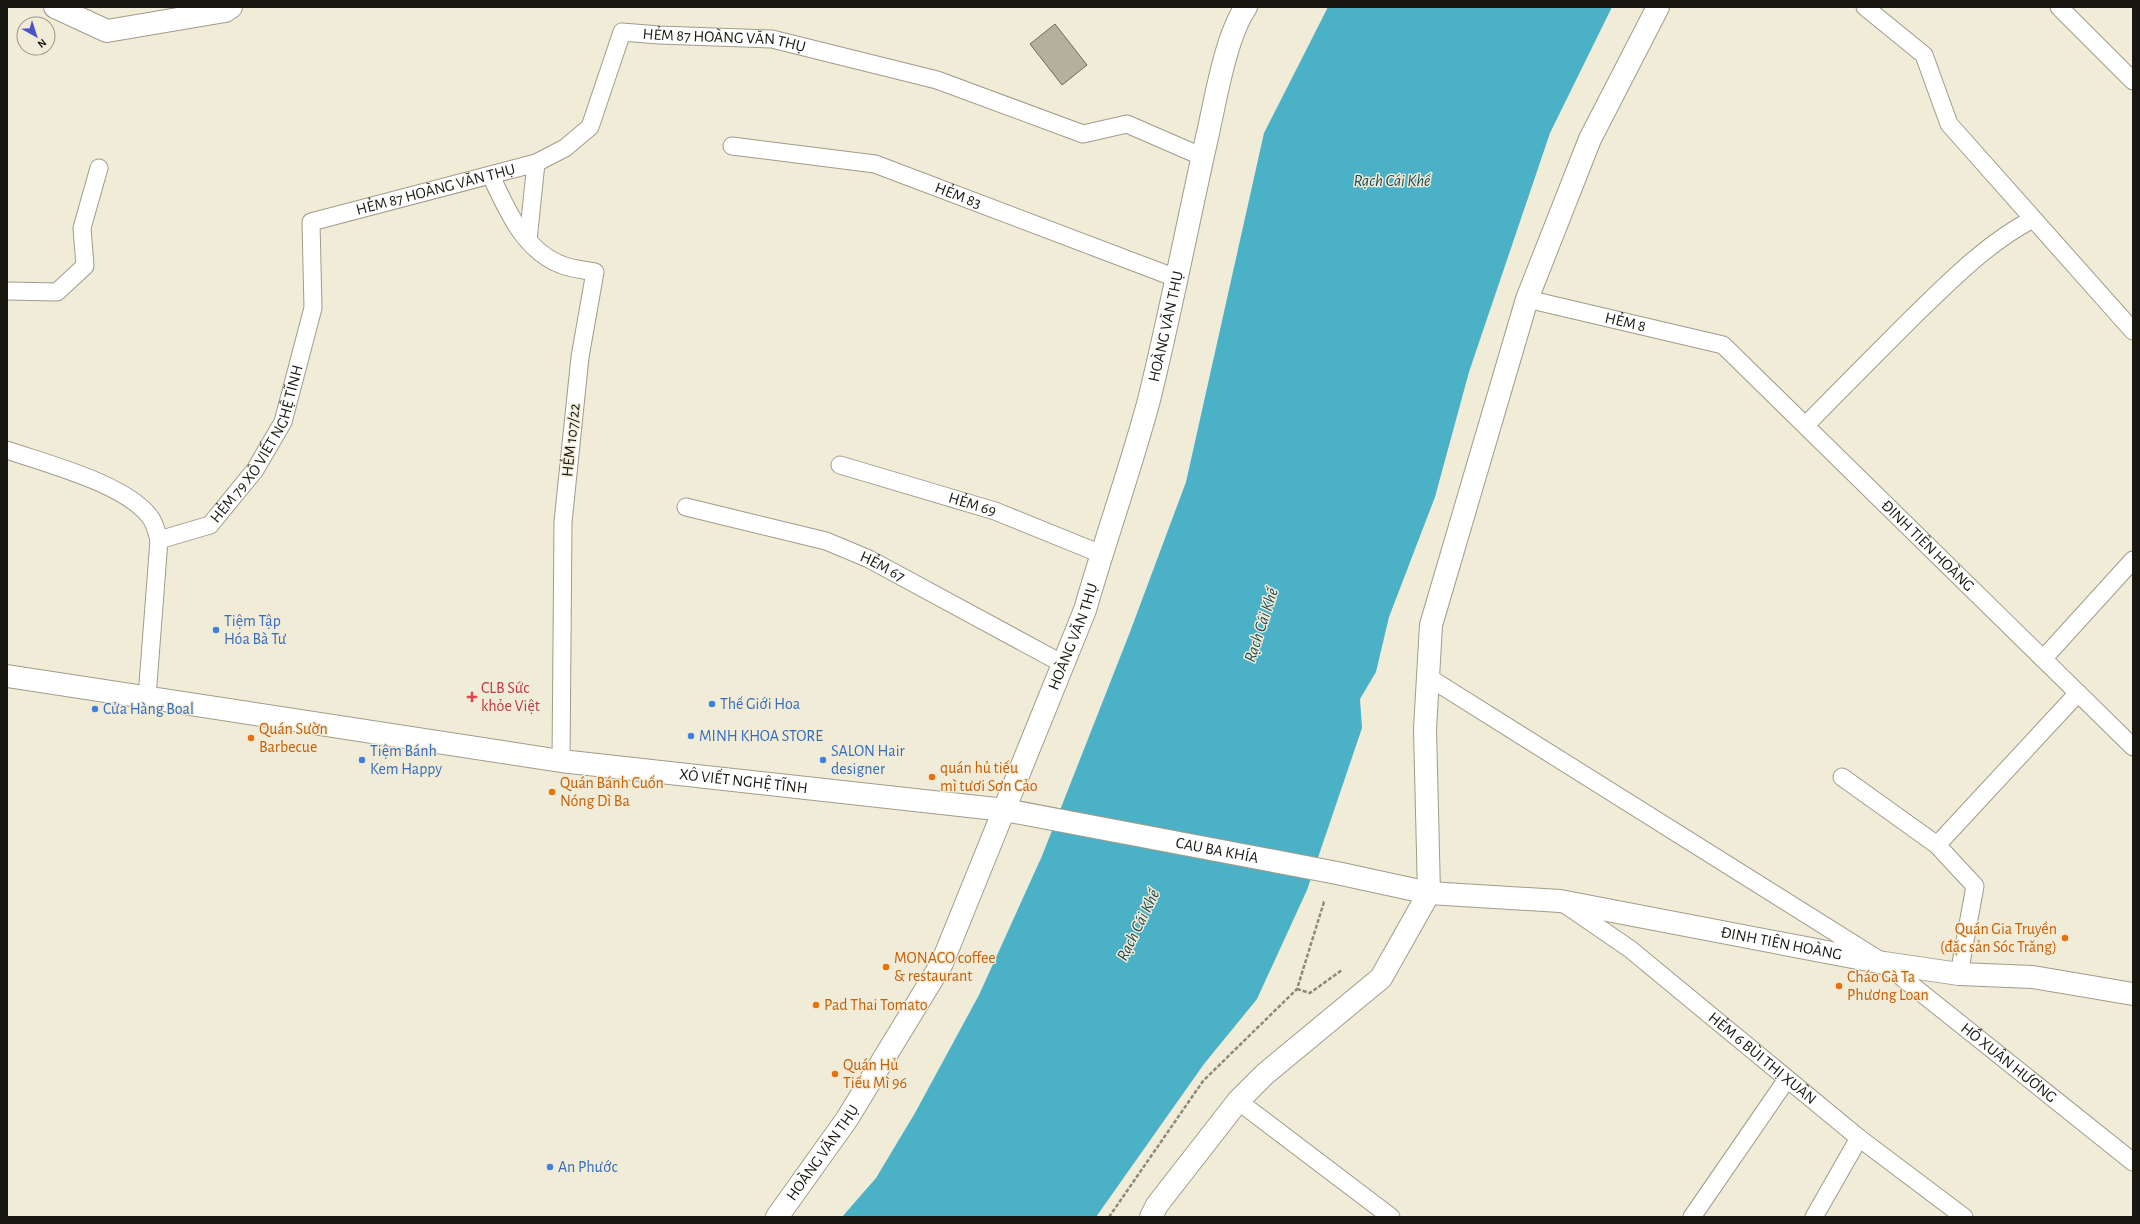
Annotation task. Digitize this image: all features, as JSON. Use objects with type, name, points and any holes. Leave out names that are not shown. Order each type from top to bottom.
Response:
[{"type":"street","points":[[55,7],[107,31],[225,11],[231,7]]},
{"type":"street","name":"HOÀNG VĂN THỤ","points":[[777,1217],[847,1119],[942,963],[1013,811],[1063,664],[1085,610],[1149,399],[1220,78],[1238,19],[1246,7]]},
{"type":"street","points":[[1150,1217],[1157,1205],[1238,1101],[1266,1074],[1381,978],[1429,893],[1425,729],[1431,625],[1526,299],[1590,139],[1658,7]]},
{"type":"street","name":"XÔ VIẾT NGHỆ TĨNH","points":[[7,676],[561,761],[1013,811]]},
{"type":"street","name":"CAU BA KHÍA","points":[[1013,811],[1337,873],[1429,893]]},
{"type":"street","name":"ĐINH TIÊN HOÀNG","points":[[1429,893],[1560,901],[1884,963],[1959,974],[2033,976],[2133,994]]},
{"type":"lane","points":[[1865,7],[1924,56],[1949,124],[2133,331]]},
{"type":"lane","points":[[2059,7],[2133,81]]},
{"type":"lane","name":"HẺM 87 HOÀNG VĂN THỤ","points":[[311,222],[536,163],[565,148],[590,127],[622,32],[659,35],[772,39],[937,80],[1083,134],[1127,124],[1203,157]]},
{"type":"lane","name":"HẺM 83","points":[[732,146],[876,164],[1176,278]]},
{"type":"lane","points":[[528,240],[536,163]]},
{"type":"lane","points":[[7,291],[57,292],[85,266],[82,228],[99,168]]},
{"type":"lane","name":"HẺM 107/22","points":[[491,176],[509,213],[533,247],[562,265],[595,272],[580,357],[564,522],[561,761]]},
{"type":"lane","points":[[1806,425],[1933,298],[1988,247],[2009,232],[2033,219]]},
{"type":"lane","name":"HẺM 79 XÔ VIẾT NGHỆ TĨNH","points":[[159,540],[210,525],[255,470],[283,422],[313,308],[311,222]]},
{"type":"lane","name":"HẺM 8","points":[[1526,299],[1724,345]]},
{"type":"lane","name":"ĐINH TIÊN HOÀNG","points":[[1724,345],[2133,747]]},
{"type":"lane","points":[[7,450],[107,485],[135,501],[151,518],[159,540],[147,697]]},
{"type":"lane","name":"HẺM 69","points":[[840,465],[995,511],[1101,554]]},
{"type":"lane","name":"HẺM 67","points":[[686,507],[826,541],[869,559],[1063,664]]},
{"type":"lane","points":[[2043,659],[2133,560]]},
{"type":"lane","name":"HỒ XUÂN HƯƠNG","points":[[1428,677],[1884,963],[2133,1162]]},
{"type":"lane","points":[[1937,845],[2078,693]]},
{"type":"lane","points":[[1842,777],[1937,845],[1975,886],[1959,974]]},
{"type":"lane","name":"HẺM 6 BÙI THỊ XUÂN","points":[[1560,901],[1630,949],[1859,1138],[1964,1217]]},
{"type":"lane","points":[[1692,1217],[1787,1079]]},
{"type":"lane","points":[[1238,1101],[1391,1217]]},
{"type":"lane","points":[[1814,1217],[1859,1138]]},
{"type":"path","points":[[1109,1217],[1203,1081],[1252,1030],[1297,989],[1324,902],[1331,903]]},
{"type":"path","points":[[1297,989],[1310,993],[1344,968]]},
{"type":"water","name":"Rạch Cái Khế","points":[[1328,7],[1612,7],[1550,133],[1469,372],[1435,497],[1389,617],[1376,672],[1360,699],[1362,728],[1307,890],[1257,999],[1204,1064],[1096,1217],[842,1217],[876,1178],[915,1113],[979,995],[1042,856],[1130,632],[1186,482],[1264,133]]},
{"type":"building","points":[[1055,24],[1087,65],[1062,85],[1030,44]]},
{"type":"place","name":"Tiệm Tập Hóa Bà Tư","points":[[216,630]]},
{"type":"place","name":"CLB Sức khỏe Việt","points":[[472,697]]},
{"type":"place","name":"Thế Giới Hoa","points":[[712,704]]},
{"type":"place","name":"Cửa Hàng Boal","points":[[95,709]]},
{"type":"place","name":"MINH KHOA STORE","points":[[691,736]]},
{"type":"place","name":"Quán Sườn Barbecue","points":[[251,738]]},
{"type":"place","name":"Tiệm Bánh Kem Happy","points":[[362,760]]},
{"type":"place","name":"SALON Hair designer","points":[[823,760]]},
{"type":"place","name":"quán hủ tiếu mì tươi Sơn Cảo","points":[[932,777]]},
{"type":"place","name":"Quán Bánh Cuốn Nóng Dì Ba","points":[[552,792]]},
{"type":"place","name":"Quán Gia Truyền (đặc sản Sóc Trăng)","points":[[2065,938]]},
{"type":"place","name":"MONACO coffee & restaurant","points":[[886,967]]},
{"type":"place","name":"Cháo Gà Ta Phương Loan","points":[[1839,986]]},
{"type":"place","name":"Pad Thai Tomato","points":[[816,1005]]},
{"type":"place","name":"Quán Hủ Tiếu Mì 96","points":[[835,1074]]},
{"type":"place","name":"An Phước","points":[[550,1167]]}]
